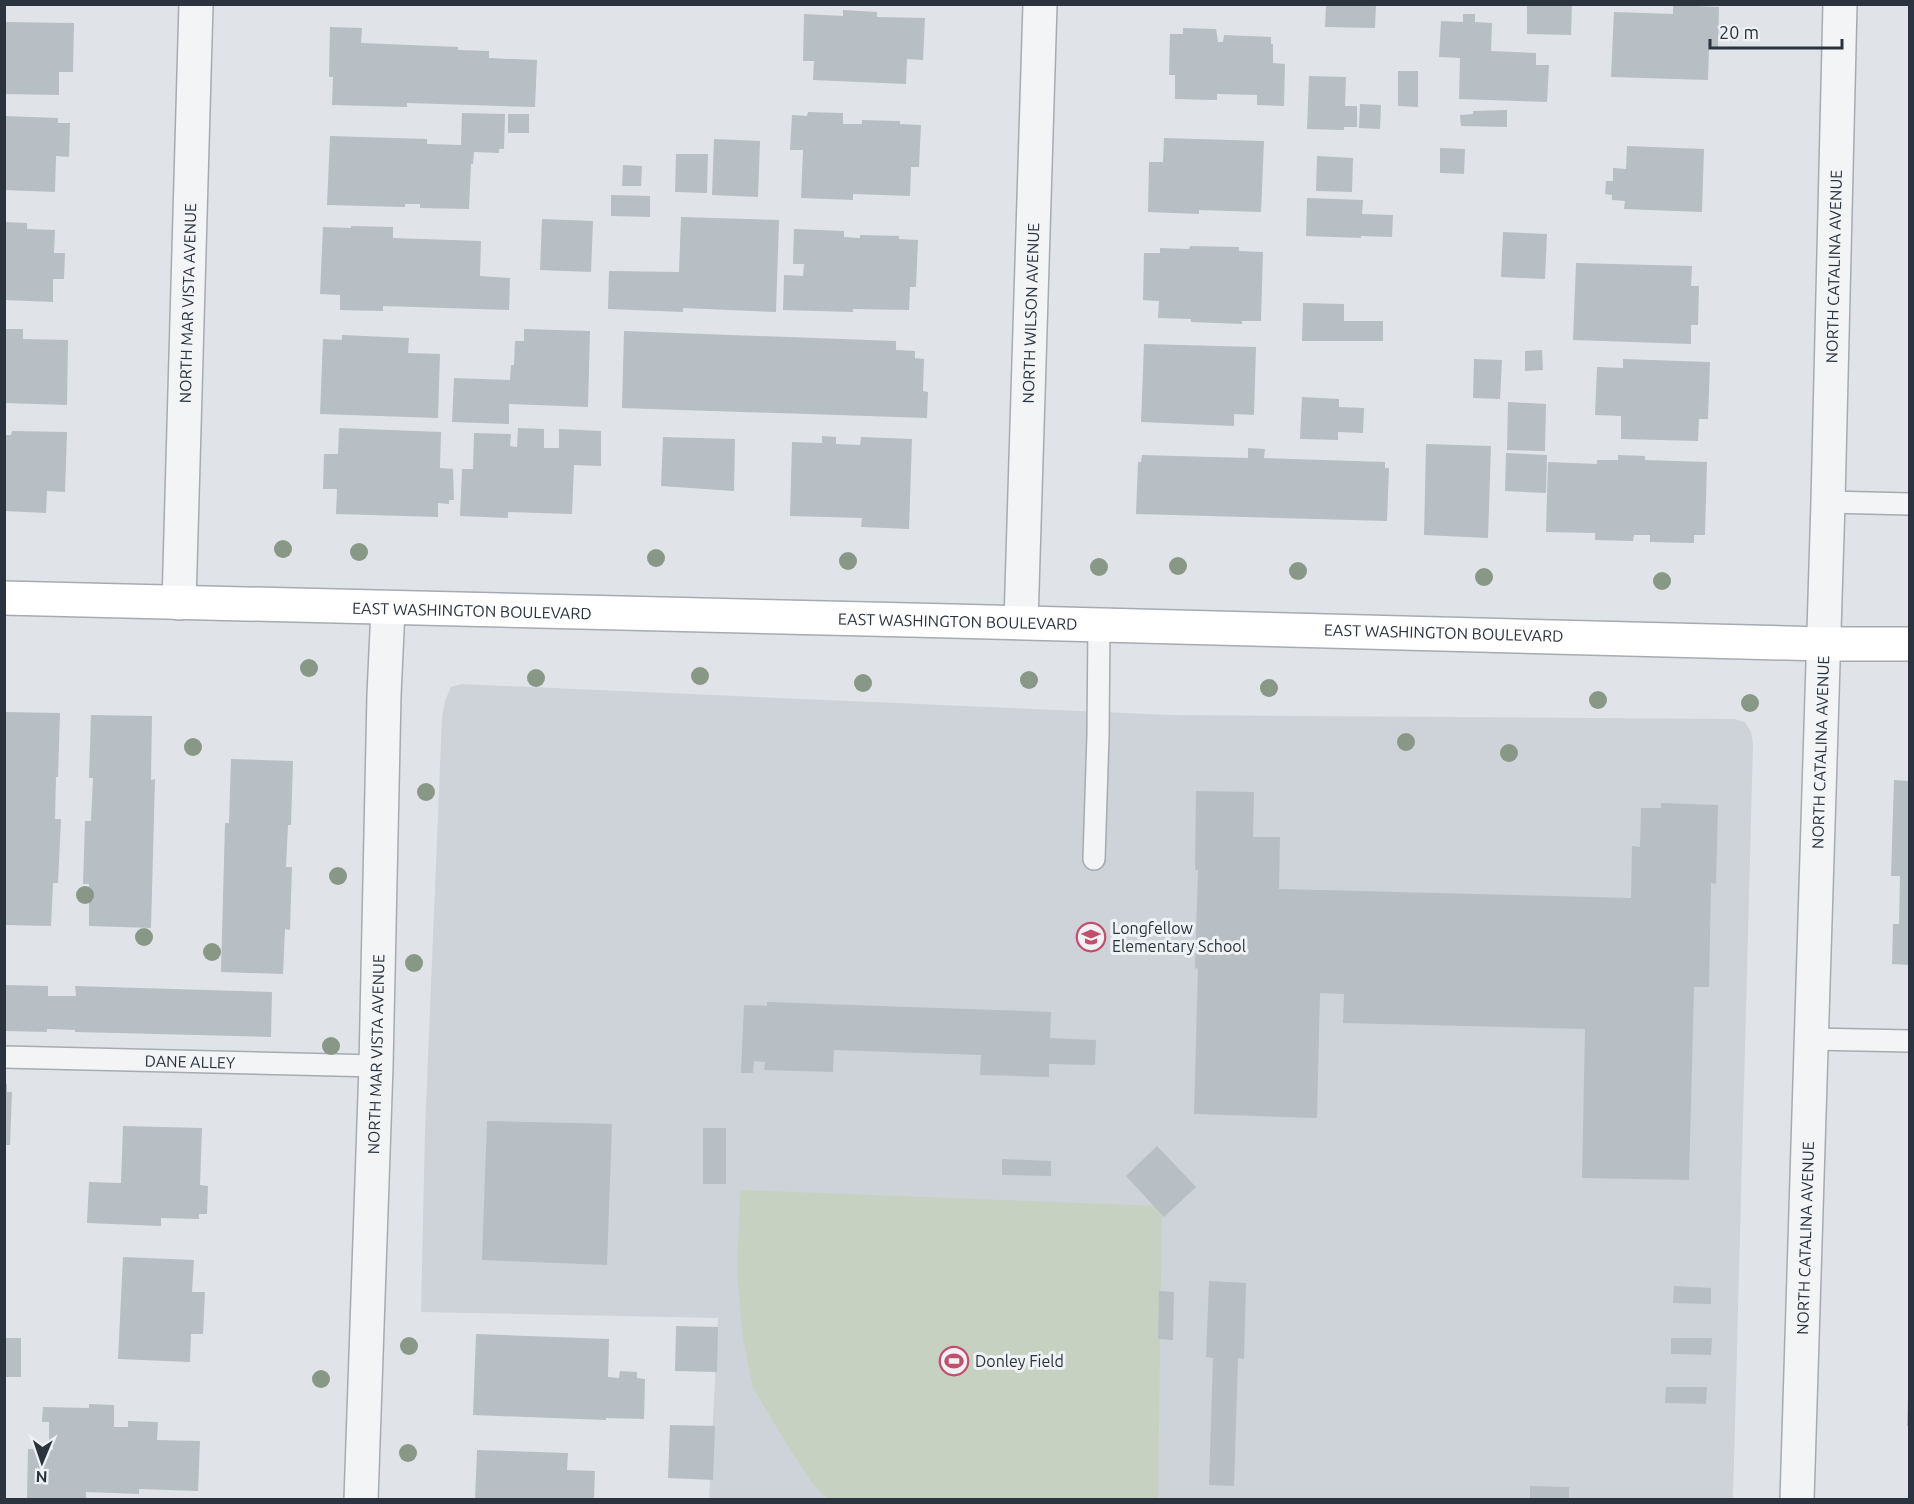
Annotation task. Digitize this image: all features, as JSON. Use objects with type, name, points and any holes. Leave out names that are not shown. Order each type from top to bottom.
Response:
[{"type":"main road","name":"EAST WASHINGTON BOULEVARD","points":[[4,598],[1823,644],[1910,644]]},
{"type":"street","name":"NORTH MAR VISTA AVENUE","points":[[179,603],[196,4]]},
{"type":"street","name":"NORTH WILSON AVENUE","points":[[1021,622],[1040,4]]},
{"type":"street","name":"NORTH CATALINA AVENUE","points":[[1797,1500],[1828,502],[1840,4]]},
{"type":"street","name":"NORTH MAR VISTA AVENUE","points":[[361,1500],[376,1066],[388,609]]},
{"type":"lane","points":[[1828,502],[1910,504]]},
{"type":"lane","points":[[1094,859],[1099,624]]},
{"type":"lane","points":[[1812,1039],[1910,1041]]},
{"type":"lane","name":"DANE ALLEY","points":[[4,1057],[376,1066]]},
{"type":"shaded area","name":"Longfellow Elementary School","points":[[461,684],[1171,715],[1734,719],[1745,722],[1751,732],[1753,744],[1733,1499],[709,1499],[718,1318],[421,1312],[425,1130],[442,718],[445,701],[451,687]]},
{"type":"green space","name":"Donley Field","points":[[740,1190],[1162,1206],[1158,1499],[828,1499],[814,1486],[753,1388],[742,1334],[737,1272]]},
{"type":"building","points":[[1326,4],[1376,4],[1375,28],[1325,27]]},
{"type":"building","points":[[1527,4],[1572,4],[1571,35],[1527,34]]},
{"type":"building","points":[[1673,5],[1719,7],[1718,48],[1709,47],[1708,80],[1611,77],[1614,12],[1673,14]]},
{"type":"building","points":[[843,10],[877,12],[877,17],[925,18],[923,60],[907,59],[906,84],[813,80],[814,61],[803,61],[804,14],[843,16]]},
{"type":"building","points":[[1463,14],[1475,14],[1475,22],[1492,23],[1491,51],[1536,53],[1536,65],[1549,65],[1547,102],[1459,99],[1460,58],[1439,57],[1441,21],[1463,22]]},
{"type":"building","points":[[4,22],[74,23],[73,72],[59,72],[59,95],[4,94]]},
{"type":"building","points":[[330,27],[362,28],[361,43],[458,47],[458,50],[489,51],[489,58],[537,60],[535,107],[407,103],[407,107],[332,105],[333,77],[329,77]]},
{"type":"building","points":[[1183,28],[1216,29],[1218,42],[1223,42],[1224,35],[1271,37],[1273,63],[1285,64],[1284,106],[1257,105],[1257,95],[1217,94],[1217,100],[1175,99],[1175,75],[1169,75],[1170,34],[1183,34]]},
{"type":"building","points":[[1398,71],[1418,71],[1418,107],[1398,106]]},
{"type":"building","points":[[1309,76],[1346,77],[1345,106],[1357,106],[1357,127],[1344,127],[1344,130],[1307,129]]},
{"type":"building","points":[[1360,104],[1381,105],[1380,129],[1359,128]]},
{"type":"building","points":[[1507,110],[1507,127],[1461,126],[1460,115],[1473,114],[1473,111]]},
{"type":"building","points":[[808,112],[843,113],[843,124],[862,124],[862,120],[900,121],[900,124],[921,125],[919,167],[911,167],[910,196],[853,194],[853,200],[801,198],[803,150],[790,150],[792,115],[807,116]]},
{"type":"building","points":[[462,113],[505,114],[504,149],[499,149],[499,153],[474,152],[473,164],[471,164],[469,209],[420,208],[420,204],[405,204],[405,207],[327,205],[330,136],[427,139],[427,144],[461,145]]},
{"type":"building","points":[[508,114],[529,114],[529,133],[508,133]]},
{"type":"building","points":[[4,116],[58,118],[58,123],[70,123],[69,157],[56,156],[55,192],[4,190]]},
{"type":"building","points":[[1164,138],[1264,141],[1261,212],[1199,210],[1199,214],[1148,212],[1149,162],[1163,162]]},
{"type":"building","points":[[714,139],[760,141],[758,197],[712,195]]},
{"type":"building","points":[[1627,146],[1704,149],[1702,212],[1624,209],[1625,201],[1612,200],[1612,195],[1605,194],[1606,181],[1613,181],[1613,168],[1626,169]]},
{"type":"building","points":[[1440,148],[1465,149],[1464,174],[1440,173]]},
{"type":"building","points":[[676,154],[708,154],[707,193],[675,192]]},
{"type":"building","points":[[1317,156],[1353,158],[1352,192],[1316,191]]},
{"type":"building","points":[[623,165],[642,166],[641,186],[622,186]]},
{"type":"building","points":[[611,195],[650,196],[650,217],[611,216]]},
{"type":"building","points":[[1307,198],[1363,200],[1362,214],[1393,215],[1392,237],[1306,236]]},
{"type":"building","points":[[681,217],[779,220],[776,312],[683,308],[683,312],[608,309],[609,271],[679,272]]},
{"type":"building","points":[[542,219],[593,221],[591,272],[540,270]]},
{"type":"building","points":[[4,222],[27,223],[27,229],[55,230],[54,253],[65,253],[64,279],[53,279],[53,302],[4,300]]},
{"type":"building","points":[[351,226],[393,227],[393,238],[481,241],[480,276],[510,278],[509,310],[383,306],[383,311],[340,310],[340,295],[320,294],[323,227],[351,228]]},
{"type":"building","points":[[794,229],[844,231],[844,237],[899,236],[899,239],[918,240],[916,287],[910,287],[909,310],[853,309],[853,312],[783,310],[784,275],[803,276],[804,264],[793,264]]},
{"type":"building","points":[[1503,232],[1547,234],[1545,279],[1501,277]]},
{"type":"building","points":[[1190,246],[1239,247],[1239,251],[1263,252],[1261,321],[1242,321],[1242,324],[1158,318],[1159,301],[1143,300],[1144,253],[1160,253],[1160,248],[1189,249]]},
{"type":"building","points":[[1576,263],[1692,266],[1691,286],[1699,286],[1698,325],[1691,325],[1691,344],[1573,340]]},
{"type":"building","points":[[1303,303],[1344,304],[1344,321],[1383,321],[1383,341],[1302,341]]},
{"type":"building","points":[[5,329],[23,329],[23,339],[68,340],[67,405],[5,403]]},
{"type":"building","points":[[524,329],[590,331],[588,407],[509,404],[509,424],[452,422],[454,378],[510,380],[511,365],[514,365],[515,341],[524,341]]},
{"type":"building","points":[[624,331],[896,341],[896,350],[915,351],[915,358],[924,359],[923,391],[928,392],[927,418],[622,408]]},
{"type":"building","points":[[342,335],[409,338],[408,353],[440,354],[438,418],[320,414],[323,339],[342,340]]},
{"type":"building","points":[[1144,344],[1256,347],[1254,415],[1234,414],[1234,426],[1141,422]]},
{"type":"building","points":[[1542,350],[1543,370],[1525,371],[1525,351]]},
{"type":"building","points":[[1474,359],[1502,360],[1500,399],[1473,398]]},
{"type":"building","points":[[1623,359],[1710,362],[1708,419],[1699,419],[1698,441],[1621,439],[1621,416],[1595,415],[1597,367],[1623,368]]},
{"type":"building","points":[[1302,397],[1339,399],[1339,407],[1364,408],[1363,433],[1338,432],[1338,440],[1300,439]]},
{"type":"building","points":[[1508,402],[1546,404],[1545,451],[1507,450]]},
{"type":"building","points":[[339,428],[441,432],[440,468],[453,469],[454,500],[449,500],[449,504],[438,503],[438,517],[336,514],[337,489],[323,489],[324,454],[338,454]]},
{"type":"building","points":[[518,428],[544,429],[544,448],[559,448],[559,429],[601,431],[601,466],[574,465],[572,514],[508,512],[508,518],[460,516],[462,469],[473,469],[474,433],[511,434],[510,446],[517,447]]},
{"type":"building","points":[[12,431],[67,432],[65,492],[47,491],[46,513],[4,511],[4,435],[11,435]]},
{"type":"building","points":[[822,436],[836,437],[836,444],[860,445],[861,437],[912,439],[909,529],[861,527],[862,518],[790,516],[792,442],[822,443]]},
{"type":"building","points":[[663,437],[735,439],[734,491],[661,486]]},
{"type":"building","points":[[1426,444],[1491,446],[1488,538],[1424,535]]},
{"type":"building","points":[[1248,448],[1265,449],[1264,458],[1385,462],[1385,468],[1389,468],[1387,521],[1136,514],[1138,462],[1141,462],[1142,455],[1248,458]]},
{"type":"building","points":[[1506,453],[1547,455],[1546,493],[1505,491]]},
{"type":"building","points":[[1618,455],[1645,456],[1645,460],[1707,462],[1705,535],[1694,535],[1694,543],[1650,542],[1650,535],[1634,535],[1633,541],[1595,540],[1595,533],[1546,532],[1548,462],[1597,464],[1597,460],[1618,460]]},
{"type":"building","points":[[4,712],[60,713],[55,819],[61,819],[58,883],[53,883],[51,926],[4,925]]},
{"type":"building","points":[[91,715],[152,716],[151,780],[155,779],[151,928],[89,926],[89,884],[83,884],[85,821],[91,821],[93,778],[89,778]]},
{"type":"building","points":[[231,759],[293,761],[291,825],[288,825],[286,867],[292,867],[290,930],[285,929],[283,974],[221,972],[225,823],[229,823]]},
{"type":"building","points":[[1894,780],[1910,781],[1910,965],[1892,964],[1893,924],[1899,924],[1900,876],[1891,876]]},
{"type":"building","points":[[1196,791],[1254,792],[1253,837],[1280,837],[1279,889],[1631,898],[1632,846],[1640,847],[1641,808],[1661,808],[1661,803],[1718,805],[1716,884],[1711,883],[1709,987],[1694,987],[1689,1180],[1582,1178],[1585,1029],[1343,1023],[1344,994],[1320,993],[1317,1118],[1194,1114],[1198,969],[1195,968],[1198,870],[1195,870]]},
{"type":"building","points":[[4,985],[48,986],[48,996],[76,996],[75,986],[272,992],[271,1037],[75,1032],[75,1030],[47,1029],[47,1032],[4,1031]]},
{"type":"building","points":[[767,1002],[1051,1012],[1050,1038],[1096,1040],[1095,1065],[1049,1064],[1049,1077],[980,1075],[981,1055],[834,1050],[833,1072],[764,1070],[765,1062],[754,1061],[753,1073],[741,1073],[744,1005],[767,1006]]},
{"type":"building","points":[[4,1083],[7,1084],[7,1092],[12,1092],[10,1145],[4,1145]]},
{"type":"building","points":[[487,1121],[612,1124],[607,1265],[482,1260]]},
{"type":"building","points":[[123,1126],[202,1128],[200,1185],[208,1186],[207,1214],[199,1214],[199,1219],[161,1218],[161,1226],[87,1223],[89,1182],[121,1183]]},
{"type":"building","points":[[703,1128],[726,1128],[726,1184],[703,1184]]},
{"type":"building","points":[[1157,1146],[1196,1187],[1164,1217],[1126,1176]]},
{"type":"building","points":[[1002,1159],[1051,1161],[1051,1176],[1002,1175]]},
{"type":"building","points":[[123,1257],[194,1260],[192,1292],[205,1292],[203,1334],[191,1334],[190,1362],[118,1359]]},
{"type":"building","points":[[1209,1281],[1246,1283],[1244,1359],[1238,1358],[1234,1486],[1209,1485],[1213,1358],[1206,1357]]},
{"type":"building","points":[[1674,1286],[1711,1288],[1711,1304],[1673,1303]]},
{"type":"building","points":[[1159,1291],[1174,1292],[1173,1340],[1158,1339]]},
{"type":"building","points":[[676,1326],[718,1327],[717,1372],[675,1371]]},
{"type":"building","points":[[476,1334],[609,1339],[608,1377],[619,1378],[620,1371],[637,1372],[637,1378],[645,1379],[644,1419],[606,1418],[606,1420],[473,1415]]},
{"type":"building","points":[[5,1338],[21,1338],[21,1377],[5,1377]]},
{"type":"building","points":[[1671,1338],[1712,1338],[1711,1355],[1671,1354]]},
{"type":"building","points":[[1666,1387],[1707,1387],[1706,1404],[1665,1403]]},
{"type":"building","points":[[1908,1396],[1910,1396],[1910,1426],[1907,1426]]},
{"type":"building","points":[[89,1404],[114,1405],[114,1427],[128,1427],[128,1421],[158,1422],[157,1440],[200,1441],[198,1491],[139,1489],[139,1494],[86,1492],[86,1500],[27,1498],[28,1449],[53,1450],[53,1444],[49,1444],[49,1422],[42,1422],[43,1407],[89,1408]]},
{"type":"building","points":[[670,1425],[715,1426],[713,1480],[668,1478]]},
{"type":"building","points":[[477,1450],[568,1453],[567,1470],[595,1471],[594,1500],[475,1500]]},
{"type":"building","points":[[1530,1486],[1569,1487],[1569,1500],[1530,1500]]},
{"type":"place","name":"Longfellow Elementary School","points":[[1091,937]]},
{"type":"place","name":"Donley Field","points":[[954,1361]]}]
